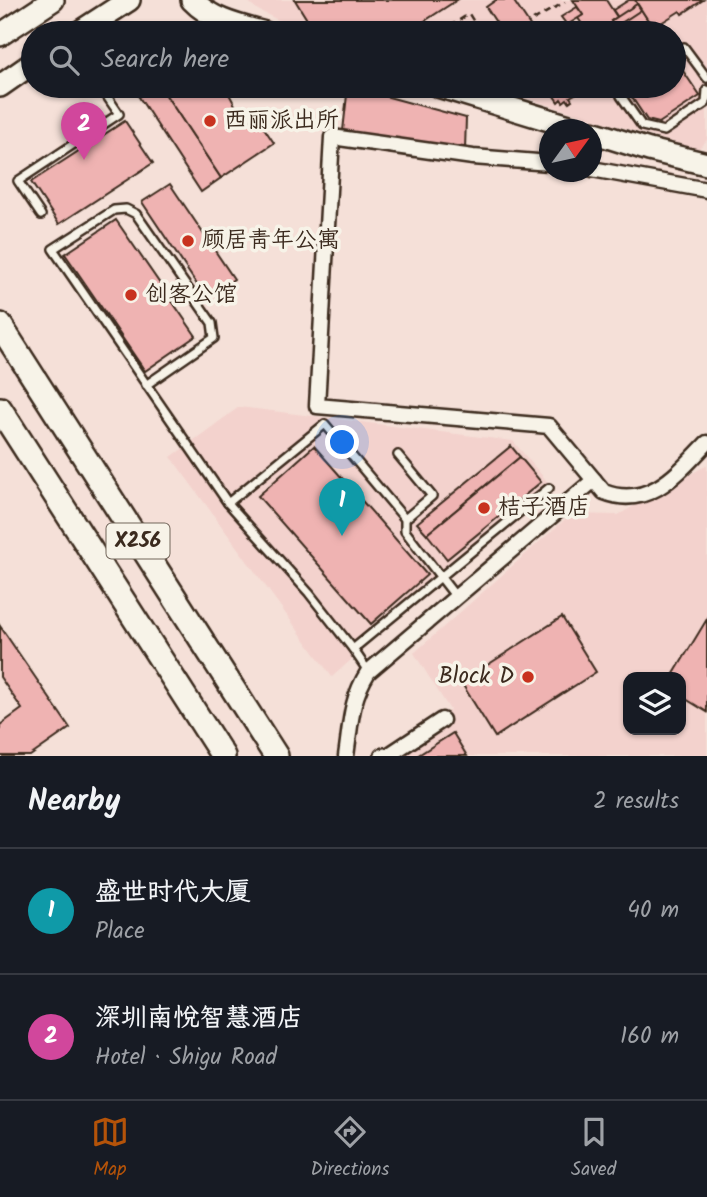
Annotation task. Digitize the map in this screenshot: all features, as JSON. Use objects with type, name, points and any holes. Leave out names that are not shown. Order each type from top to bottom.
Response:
[{"type":"main road","name":"X256","points":[[0,326],[276,756]]},
{"type":"main road","name":"X256","points":[[0,409],[222,756]]},
{"type":"street","points":[[0,35],[52,0]]},
{"type":"street","points":[[97,21],[129,0]]},
{"type":"street","points":[[192,0],[207,12],[225,21]]},
{"type":"street","points":[[0,86],[21,71]]},
{"type":"street","points":[[477,98],[546,119]]},
{"type":"street","points":[[602,135],[707,164]]},
{"type":"street","points":[[539,162],[473,157],[331,137],[317,405],[549,425],[604,492],[628,498],[652,491],[680,472],[707,443]]},
{"type":"street","points":[[602,171],[707,190]]},
{"type":"street","points":[[346,756],[353,704],[368,672],[594,480]]},
{"type":"street","points":[[382,756],[389,755],[442,720]]},
{"type":"lane","points":[[686,50],[707,78]]},
{"type":"lane","points":[[622,98],[642,126],[664,131],[706,103],[707,90]]},
{"type":"lane","points":[[41,215],[18,181],[119,114],[108,98]]},
{"type":"lane","points":[[146,385],[214,338],[214,329],[136,214],[126,209],[114,210],[53,250],[146,385],[228,503],[309,593],[368,672]]},
{"type":"lane","points":[[228,503],[325,424],[405,519],[405,531],[456,597]]},
{"type":"lane","points":[[398,455],[432,496],[405,519]]},
{"type":"lane","points":[[353,649],[549,488]]},
{"type":"path","points":[[533,20],[565,2]]},
{"type":"path","points":[[459,21],[469,15],[473,21]]},
{"type":"shaded area","points":[[246,0],[707,0],[707,140],[697,150],[526,98],[686,98],[686,21],[280,21],[258,10]]},
{"type":"shaded area","points":[[239,407],[513,441],[555,491],[332,677],[171,457]]},
{"type":"shaded area","points":[[707,465],[707,756],[377,756],[450,710],[414,653],[571,514],[618,515]]},
{"type":"building","points":[[295,0],[457,0],[425,21],[308,21]]},
{"type":"building","points":[[496,0],[513,0],[527,21],[495,21],[486,7]]},
{"type":"building","points":[[573,0],[606,0],[617,17],[611,21],[580,21],[578,18],[583,15]]},
{"type":"building","points":[[629,0],[635,0],[648,21],[620,21],[613,10]]},
{"type":"building","points":[[635,0],[703,0],[682,14],[680,11],[664,21],[648,21]]},
{"type":"building","points":[[637,4],[641,10],[624,21],[611,21]]},
{"type":"building","points":[[577,7],[583,15],[573,21],[564,21],[561,17]]},
{"type":"building","points":[[686,75],[700,96],[659,123],[647,120],[632,98],[686,98]]},
{"type":"building","points":[[140,98],[168,98],[221,178],[201,192]]},
{"type":"building","points":[[168,98],[231,98],[247,119],[262,125],[274,143],[221,178]]},
{"type":"building","points":[[347,98],[392,98],[466,118],[465,149],[343,131]]},
{"type":"building","points":[[555,98],[572,100],[563,102],[561,99],[558,102]]},
{"type":"building","points":[[125,121],[153,163],[59,224],[31,182]]},
{"type":"building","name":"顾居青年公寓","points":[[170,184],[234,279],[206,298],[142,202]]},
{"type":"building","name":"创客公馆","points":[[116,220],[196,336],[145,371],[65,254]]},
{"type":"building","points":[[314,446],[427,575],[371,624],[258,496]]},
{"type":"building","points":[[511,446],[520,457],[427,534],[417,523]]},
{"type":"building","name":"桔子酒店","points":[[520,457],[541,482],[447,559],[427,534]]},
{"type":"building","name":"Block D","points":[[562,617],[596,672],[495,737],[461,682]]},
{"type":"building","points":[[707,619],[707,712],[686,699],[686,672],[675,672]]},
{"type":"building","points":[[0,626],[70,728],[30,756],[0,756],[0,725],[22,709],[0,677]]},
{"type":"building","points":[[453,733],[467,756],[417,756]]},
{"type":"place","name":"西丽派出所","points":[[210,121]]},
{"type":"place","name":"深圳南悦智慧酒店","points":[[84,160]]},
{"type":"place","name":"顾居青年公寓","points":[[188,241]]},
{"type":"place","name":"创客公馆","points":[[131,295]]},
{"type":"place","name":"桔子酒店","points":[[484,508]]},
{"type":"place","name":"盛世时代大厦","points":[[342,536]]},
{"type":"place","name":"Block D","points":[[528,677]]}]
